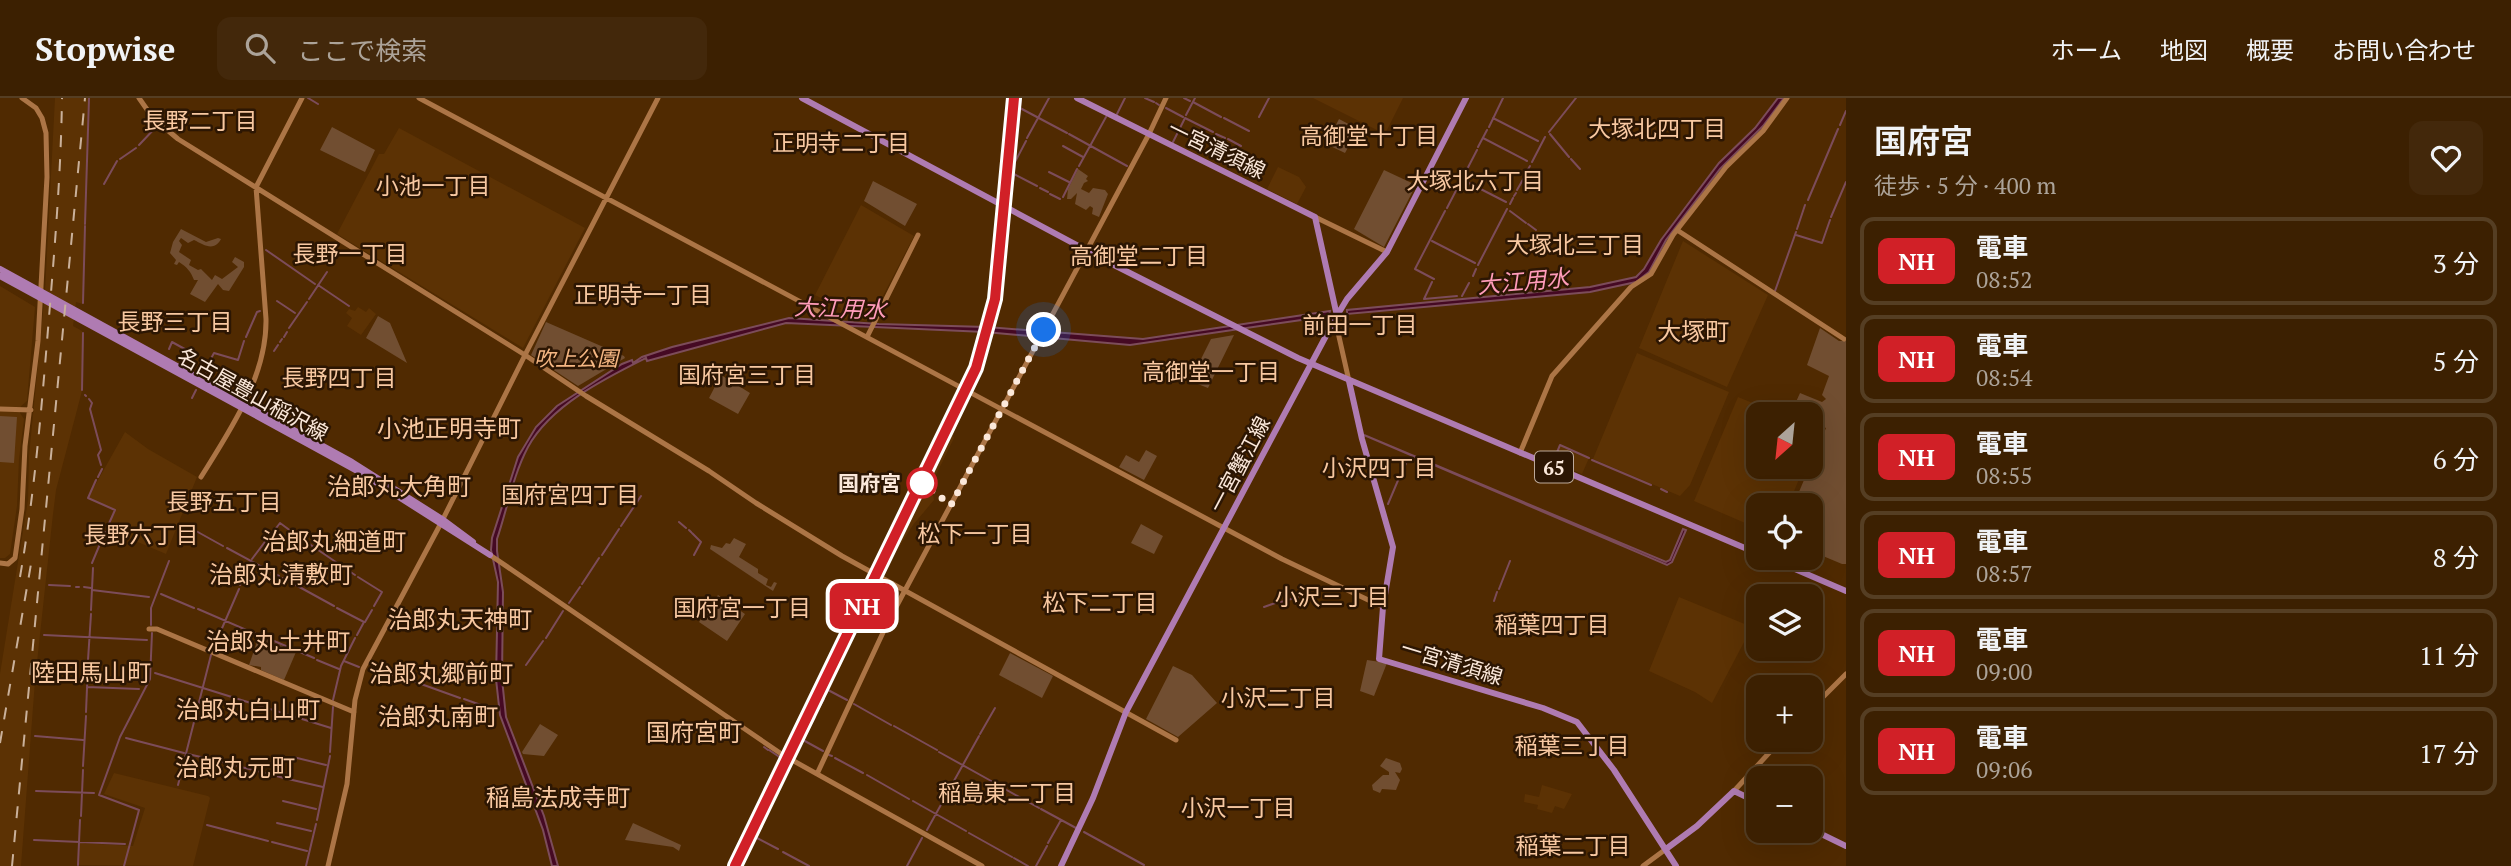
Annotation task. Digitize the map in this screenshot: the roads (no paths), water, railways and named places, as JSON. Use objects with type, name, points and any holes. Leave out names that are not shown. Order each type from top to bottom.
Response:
[{"type":"main road","points":[[802,98],[1087,251],[1312,365],[1336,317],[1354,290],[1387,253],[1466,98]]},
{"type":"main road","name":"一宮清須線","points":[[1077,98],[1315,217]]},
{"type":"main road","points":[[1315,217],[1336,317]]},
{"type":"main road","name":"名古屋豊山稲沢線","points":[[0,269],[242,405],[352,462],[488,555]]},
{"type":"main road","name":"名古屋豊山稲沢線","points":[[0,276],[189,375]]},
{"type":"main road","name":"65","points":[[1312,365],[1746,549]]},
{"type":"main road","name":"一宮蟹江線","points":[[1060,866],[1102,779],[1126,712],[1312,365]]},
{"type":"main road","name":"一宮清須線","points":[[1349,381],[1362,439],[1393,547],[1383,607],[1379,659],[1571,718],[1594,741],[1676,866]]},
{"type":"main road","points":[[1797,570],[1846,591]]},
{"type":"main road","points":[[1665,849],[1697,826],[1734,791],[1746,797]]},
{"type":"main road","points":[[1823,835],[1846,846]]},
{"type":"street","points":[[0,564],[8,564],[15,558],[22,509],[25,446],[38,341],[45,211],[46,133],[40,113],[22,98]]},
{"type":"street","points":[[139,98],[164,128],[756,503],[842,556],[1176,740]]},
{"type":"street","points":[[201,477],[242,405],[261,365],[267,331],[256,187],[302,98]]},
{"type":"street","points":[[419,98],[1311,575],[1383,607]]},
{"type":"street","points":[[328,866],[347,784],[356,689],[363,669],[658,98]]},
{"type":"street","points":[[817,774],[905,591],[1166,98]]},
{"type":"street","points":[[1520,453],[1552,376],[1631,287],[1651,274],[1677,230],[1726,167],[1763,131],[1787,98]]},
{"type":"street","points":[[1315,217],[1387,253]]},
{"type":"street","points":[[1677,230],[1844,339]]},
{"type":"street","points":[[867,337],[918,236]]},
{"type":"street","points":[[1336,317],[1349,381]]},
{"type":"street","points":[[0,408],[31,410]]},
{"type":"street","points":[[488,555],[783,755],[982,866]]},
{"type":"street","points":[[149,629],[157,629],[354,712]]},
{"type":"street","points":[[1823,697],[1846,674]]},
{"type":"street","points":[[1734,791],[1770,752]]},
{"type":"street","points":[[1643,866],[1665,849]]},
{"type":"waterway","points":[[85,224],[89,98]]},
{"type":"waterway","points":[[308,98],[318,104]]},
{"type":"waterway","points":[[1017,134],[1021,98]]},
{"type":"waterway","points":[[1027,138],[1049,98]]},
{"type":"waterway","points":[[1117,114],[1125,98]]},
{"type":"waterway","points":[[1145,98],[1154,102]]},
{"type":"waterway","points":[[1184,98],[1190,101]]},
{"type":"waterway","points":[[1186,115],[1195,98]]},
{"type":"waterway","points":[[1259,117],[1269,98]]},
{"type":"waterway","points":[[1489,127],[1503,98]]},
{"type":"waterway","points":[[1549,132],[1576,98]]},
{"type":"waterway","points":[[1193,102],[1221,117]]},
{"type":"waterway","points":[[1020,108],[1067,133]]},
{"type":"waterway","points":[[1166,108],[1183,117]]},
{"type":"waterway","points":[[1840,125],[1846,111]]},
{"type":"waterway","points":[[1079,166],[1106,117]]},
{"type":"waterway","points":[[1173,142],[1185,118],[1213,132]]},
{"type":"waterway","points":[[1224,118],[1249,131]]},
{"type":"waterway","points":[[1493,118],[1538,141]]},
{"type":"waterway","points":[[139,145],[157,126]]},
{"type":"waterway","points":[[1808,200],[1838,129]]},
{"type":"waterway","points":[[1478,147],[1487,130]]},
{"type":"waterway","points":[[1069,134],[1127,166]]},
{"type":"waterway","points":[[1216,134],[1225,138]]},
{"type":"waterway","points":[[1550,134],[1569,157]]},
{"type":"waterway","points":[[1532,162],[1545,137]]},
{"type":"waterway","points":[[1483,138],[1527,161]]},
{"type":"waterway","points":[[1228,139],[1241,146]]},
{"type":"waterway","points":[[1014,171],[1015,162],[1026,141]]},
{"type":"waterway","points":[[1063,146],[1083,157]]},
{"type":"waterway","points":[[120,159],[136,148]]},
{"type":"waterway","points":[[1447,208],[1477,150]]},
{"type":"waterway","points":[[1571,159],[1580,169]]},
{"type":"waterway","points":[[104,184],[117,161]]},
{"type":"waterway","points":[[1527,171],[1530,166]]},
{"type":"waterway","points":[[1063,197],[1077,169]]},
{"type":"waterway","points":[[1049,172],[1069,182]]},
{"type":"waterway","points":[[1014,174],[1037,186]]},
{"type":"waterway","points":[[1012,188],[1014,175]]},
{"type":"waterway","points":[[1517,190],[1525,176]]},
{"type":"waterway","points":[[1463,180],[1506,202]]},
{"type":"waterway","points":[[1831,217],[1846,182]]},
{"type":"waterway","points":[[1040,188],[1048,192]]},
{"type":"waterway","points":[[1050,194],[1060,199]]},
{"type":"waterway","points":[[1510,204],[1513,198]]},
{"type":"waterway","points":[[1797,229],[1805,205]]},
{"type":"waterway","name":"大江用水","points":[[1478,265],[1507,209]]},
{"type":"waterway","points":[[1434,279],[1415,269],[1445,211]]},
{"type":"waterway","points":[[1510,211],[1526,223]]},
{"type":"waterway","points":[[1796,235],[1822,243],[1830,220]]},
{"type":"waterway","points":[[1528,224],[1536,230]]},
{"type":"waterway","points":[[83,303],[85,226]]},
{"type":"waterway","points":[[1775,291],[1796,232]]},
{"type":"waterway","points":[[1539,233],[1543,235]]},
{"type":"waterway","points":[[1545,237],[1549,240]]},
{"type":"waterway","name":"大江用水","points":[[1432,241],[1475,263]]},
{"type":"waterway","points":[[266,250],[315,284]]},
{"type":"waterway","name":"大江用水","points":[[1473,276],[1476,269]]},
{"type":"waterway","points":[[309,299],[327,272]]},
{"type":"waterway","points":[[1432,282],[1424,299],[1457,296]]},
{"type":"waterway","name":"大江用水","points":[[1462,296],[1469,283]]},
{"type":"waterway","points":[[318,285],[349,306]]},
{"type":"waterway","points":[[277,301],[295,313]]},
{"type":"waterway","points":[[289,328],[307,302]]},
{"type":"waterway","points":[[246,337],[257,312],[260,311]]},
{"type":"waterway","points":[[284,337],[287,332]]},
{"type":"waterway","points":[[82,390],[83,333]]},
{"type":"waterway","points":[[208,364],[214,353],[238,360],[244,341]]},
{"type":"waterway","points":[[169,349],[172,342],[192,353]]},
{"type":"waterway","points":[[274,351],[278,345]]},
{"type":"waterway","points":[[205,375],[208,368]]},
{"type":"waterway","points":[[192,398],[196,390]]},
{"type":"waterway","points":[[89,399],[101,450],[98,455],[101,465]]},
{"type":"waterway","points":[[1553,462],[1560,445],[1589,458]]},
{"type":"waterway","points":[[1401,474],[1408,459]]},
{"type":"waterway","points":[[1592,460],[1651,485]]},
{"type":"waterway","points":[[98,477],[102,469]]},
{"type":"waterway","points":[[1388,504],[1399,478]]},
{"type":"waterway","points":[[96,480],[88,498],[115,510],[107,528]]},
{"type":"waterway","points":[[1661,489],[1667,492]]},
{"type":"waterway","points":[[621,526],[641,496]]},
{"type":"waterway","points":[[679,522],[686,528]]},
{"type":"waterway","points":[[270,536],[280,523],[299,537]]},
{"type":"waterway","points":[[187,526],[223,546]]},
{"type":"waterway","points":[[602,555],[619,529]]},
{"type":"waterway","points":[[92,563],[105,532]]},
{"type":"waterway","points":[[692,533],[701,542],[694,555]]},
{"type":"waterway","points":[[252,559],[267,539]]},
{"type":"waterway","points":[[302,539],[355,575]]},
{"type":"waterway","points":[[227,548],[279,576]]},
{"type":"waterway","points":[[582,584],[599,558]]},
{"type":"waterway","points":[[151,625],[151,608],[169,561]]},
{"type":"waterway","points":[[240,585],[251,561]]},
{"type":"waterway","points":[[1499,589],[1510,561]]},
{"type":"waterway","points":[[91,610],[93,568]]},
{"type":"waterway","points":[[358,577],[382,592],[374,606]]},
{"type":"waterway","points":[[283,578],[334,606]]},
{"type":"waterway","points":[[49,585],[70,586]]},
{"type":"waterway","points":[[84,587],[91,588]]},
{"type":"waterway","points":[[569,603],[580,587]]},
{"type":"waterway","points":[[213,649],[239,589]]},
{"type":"waterway","points":[[92,590],[149,597]]},
{"type":"waterway","points":[[1494,601],[1497,592]]},
{"type":"waterway","points":[[161,594],[194,608]]},
{"type":"waterway","points":[[1281,602],[1298,597]]},
{"type":"waterway","points":[[1264,607],[1278,602]]},
{"type":"waterway","points":[[337,608],[364,622],[357,635]]},
{"type":"waterway","points":[[198,609],[256,634]]},
{"type":"waterway","points":[[365,622],[372,610]]},
{"type":"waterway","points":[[546,638],[563,611]]},
{"type":"waterway","points":[[88,660],[91,614]]},
{"type":"waterway","points":[[124,866],[139,810],[99,795],[120,737],[150,679],[152,633]]},
{"type":"waterway","points":[[44,635],[147,640]]},
{"type":"waterway","points":[[260,635],[314,658]]},
{"type":"waterway","points":[[333,700],[341,666],[355,638]]},
{"type":"waterway","points":[[526,665],[543,641]]},
{"type":"waterway","points":[[195,718],[211,655]]},
{"type":"waterway","points":[[317,660],[339,669]]},
{"type":"waterway","points":[[344,661],[359,667]]},
{"type":"waterway","points":[[86,712],[88,664]]},
{"type":"waterway","points":[[385,672],[418,683]]},
{"type":"waterway","points":[[155,673],[235,698]]},
{"type":"waterway","points":[[421,684],[460,698]]},
{"type":"waterway","points":[[87,687],[139,689]]},
{"type":"waterway","points":[[826,694],[828,690],[847,700]]},
{"type":"waterway","points":[[238,699],[299,718]]},
{"type":"waterway","points":[[464,699],[495,710]]},
{"type":"waterway","points":[[816,713],[824,699]]},
{"type":"waterway","points":[[854,704],[891,725]]},
{"type":"waterway","points":[[330,752],[333,707]]},
{"type":"waterway","points":[[980,734],[995,708]]},
{"type":"waterway","points":[[83,766],[86,716]]},
{"type":"waterway","points":[[815,717],[803,740],[823,751]]},
{"type":"waterway","points":[[302,719],[331,728]]},
{"type":"waterway","points":[[178,785],[194,722]]},
{"type":"waterway","points":[[894,726],[937,750]]},
{"type":"waterway","points":[[35,736],[83,740]]},
{"type":"waterway","points":[[950,788],[979,736]]},
{"type":"waterway","points":[[126,738],[184,753]]},
{"type":"waterway","points":[[764,747],[768,750]]},
{"type":"waterway","points":[[769,750],[781,758]]},
{"type":"waterway","points":[[939,752],[993,782]]},
{"type":"waterway","points":[[188,754],[218,761]]},
{"type":"waterway","points":[[317,820],[330,756]]},
{"type":"waterway","points":[[293,757],[326,765]]},
{"type":"waterway","points":[[835,758],[863,773]]},
{"type":"waterway","points":[[732,866],[783,760]]},
{"type":"waterway","points":[[222,762],[284,778]]},
{"type":"waterway","points":[[81,816],[83,770]]},
{"type":"waterway","points":[[867,775],[909,799]]},
{"type":"waterway","points":[[288,779],[323,787]]},
{"type":"waterway","points":[[996,784],[1039,808]]},
{"type":"waterway","points":[[36,791],[94,793]]},
{"type":"waterway","points":[[927,830],[948,792]]},
{"type":"waterway","points":[[283,801],[316,809]]},
{"type":"waterway","points":[[913,801],[966,831]]},
{"type":"waterway","points":[[1041,809],[1076,828]]},
{"type":"waterway","points":[[78,865],[80,820]]},
{"type":"waterway","points":[[1048,843],[1061,820]]},
{"type":"waterway","points":[[277,823],[311,831]]},
{"type":"waterway","points":[[306,866],[316,824]]},
{"type":"waterway","points":[[207,825],[268,841]]},
{"type":"waterway","points":[[1084,832],[1144,865]]},
{"type":"waterway","points":[[969,833],[1012,857]]},
{"type":"waterway","points":[[753,836],[778,849]]},
{"type":"waterway","points":[[907,866],[922,838]]},
{"type":"waterway","points":[[34,840],[125,844]]},
{"type":"waterway","points":[[272,842],[307,851]]},
{"type":"waterway","points":[[1036,866],[1047,846]]},
{"type":"waterway","points":[[783,852],[809,866]]},
{"type":"waterway","points":[[1014,858],[1028,866]]},
{"type":"railway","points":[[20,577],[44,382],[62,98]]},
{"type":"railway","points":[[12,866],[85,98]]},
{"type":"railway","points":[[737,866],[961,407],[976,370],[988,333],[1002,256],[1016,98]]},
{"type":"railway","points":[[0,743],[31,564]]},
{"type":"train","name":"NH","points":[[735,866],[962,402],[976,368],[995,299],[1014,98]]},
{"type":"place","name":"国府宮","points":[[922,483]]},
{"type":"district","name":"長野二丁目","points":[[200,120]]},
{"type":"district","name":"大塚北四丁目","points":[[1657,128]]},
{"type":"district","name":"高御堂十丁目","points":[[1369,135]]},
{"type":"district","name":"正明寺二丁目","points":[[841,142]]},
{"type":"district","name":"大塚北六丁目","points":[[1475,180]]},
{"type":"district","name":"小池一丁目","points":[[433,185]]},
{"type":"district","name":"大塚北三丁目","points":[[1575,244]]},
{"type":"district","name":"長野一丁目","points":[[350,253]]},
{"type":"district","name":"高御堂二丁目","points":[[1139,255]]},
{"type":"district","name":"正明寺一丁目","points":[[643,294]]},
{"type":"district","name":"長野三丁目","points":[[175,321]]},
{"type":"district","name":"前田一丁目","points":[[1360,324]]},
{"type":"district","name":"大塚町","points":[[1693,331]]},
{"type":"district","name":"高御堂一丁目","points":[[1211,371]]},
{"type":"district","name":"国府宮三丁目","points":[[747,374]]},
{"type":"district","name":"長野四丁目","points":[[339,377]]},
{"type":"district","name":"小池正明寺町","points":[[449,428]]},
{"type":"district","name":"小沢四丁目","points":[[1379,467]]},
{"type":"district","name":"治郎丸大角町","points":[[399,486]]},
{"type":"district","name":"国府宮四丁目","points":[[570,494]]},
{"type":"district","name":"長野五丁目","points":[[224,501]]},
{"type":"district","name":"松下一丁目","points":[[975,533]]},
{"type":"district","name":"長野六丁目","points":[[141,534]]},
{"type":"district","name":"治郎丸細道町","points":[[334,541]]},
{"type":"district","name":"治郎丸清敷町","points":[[281,574]]},
{"type":"district","name":"小沢三丁目","points":[[1332,596]]},
{"type":"district","name":"松下二丁目","points":[[1100,602]]},
{"type":"district","name":"国府宮一丁目","points":[[742,607]]},
{"type":"district","name":"治郎丸天神町","points":[[460,619]]},
{"type":"district","name":"稲葉四丁目","points":[[1552,624]]},
{"type":"district","name":"治郎丸土井町","points":[[278,641]]},
{"type":"district","name":"陸田馬山町","points":[[91,672]]},
{"type":"district","name":"治郎丸郷前町","points":[[441,673]]},
{"type":"district","name":"小沢二丁目","points":[[1278,697]]},
{"type":"district","name":"治郎丸白山町","points":[[248,709]]},
{"type":"district","name":"治郎丸南町","points":[[438,716]]},
{"type":"district","name":"国府宮町","points":[[694,732]]},
{"type":"district","name":"稲葉三丁目","points":[[1572,745]]},
{"type":"district","name":"治郎丸元町","points":[[235,767]]},
{"type":"district","name":"稲島東二丁目","points":[[1007,792]]},
{"type":"district","name":"稲島法成寺町","points":[[558,797]]},
{"type":"district","name":"小沢一丁目","points":[[1238,807]]},
{"type":"district","name":"稲葉二丁目","points":[[1573,845]]},
{"type":"park label","name":"吹上公園","points":[[576,358]]}]
